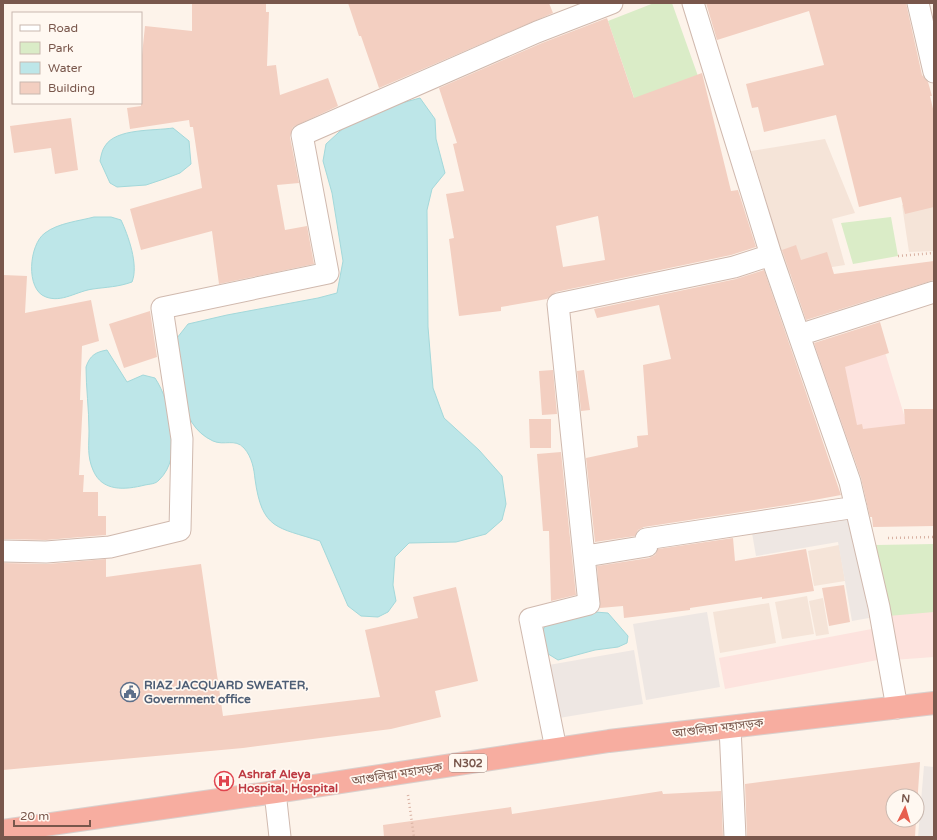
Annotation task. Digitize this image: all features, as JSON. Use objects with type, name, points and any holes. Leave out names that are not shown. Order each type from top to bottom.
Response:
[{"type":"highway","name":"আশুলিয়া মহাসড়ক","points":[[5,833],[609,741],[934,704]]},
{"type":"street","points":[[3,551],[46,552],[110,547],[180,530],[182,439],[162,308],[328,272],[302,135],[536,32],[612,3]]},
{"type":"street","points":[[693,3],[771,255],[850,482],[879,607],[897,708]]},
{"type":"street","points":[[918,3],[934,72]]},
{"type":"street","points":[[556,749],[530,619],[589,604],[586,556],[558,304],[734,267],[771,255]]},
{"type":"street","points":[[799,335],[934,292]]},
{"type":"street","points":[[586,556],[647,546],[646,539],[856,507]]},
{"type":"street","points":[[730,727],[735,837]]},
{"type":"street","points":[[275,792],[280,837]]},
{"type":"path","points":[[898,256],[934,253]]},
{"type":"path","points":[[863,539],[934,537]]},
{"type":"path","points":[[404,773],[414,837]]},
{"type":"shaded area","points":[[825,139],[855,213],[832,219],[845,265],[788,274],[751,151]]},
{"type":"shaded area","points":[[934,200],[934,251],[909,252],[902,205]]},
{"type":"shaded area","points":[[877,326],[912,441],[850,449],[813,346]]},
{"type":"shaded area","points":[[852,516],[869,618],[852,621],[838,542],[756,556],[752,533]]},
{"type":"shaded area","points":[[839,545],[845,581],[814,586],[808,551]]},
{"type":"shaded area","points":[[807,596],[814,634],[782,639],[775,602]]},
{"type":"shaded area","points":[[823,598],[829,634],[816,636],[809,601]]},
{"type":"shaded area","points":[[769,603],[776,643],[720,653],[713,612]]},
{"type":"shaded area","points":[[934,607],[934,657],[893,660],[890,611]]},
{"type":"shaded area","points":[[707,612],[720,687],[646,700],[633,624]]},
{"type":"shaded area","points":[[877,628],[883,659],[725,689],[719,658]]},
{"type":"shaded area","points":[[634,650],[643,704],[553,719],[543,666]]},
{"type":"shaded area","points":[[924,766],[934,767],[934,837],[918,837],[919,828],[925,828],[925,788],[922,788]]},
{"type":"green space","points":[[654,3],[672,3],[709,107],[643,124],[608,21]]},
{"type":"green space","points":[[891,217],[898,256],[853,264],[841,223]]},
{"type":"green space","points":[[934,544],[934,612],[888,616],[876,545]]},
{"type":"water","points":[[420,98],[435,119],[436,139],[445,173],[432,189],[427,210],[428,327],[433,388],[444,418],[479,450],[502,476],[506,504],[502,520],[486,534],[456,542],[409,543],[395,557],[393,585],[396,601],[388,612],[378,617],[361,616],[348,606],[320,541],[282,529],[267,517],[258,496],[252,463],[244,448],[237,443],[221,443],[213,441],[201,433],[192,423],[182,396],[178,366],[177,338],[188,324],[337,293],[343,261],[332,193],[323,161],[326,144],[349,123],[398,104]]},
{"type":"water","points":[[173,128],[189,141],[191,164],[180,173],[146,185],[117,187],[110,183],[100,161],[103,149],[110,140],[126,133],[136,131]]},
{"type":"water","points":[[94,217],[111,217],[121,220],[132,250],[134,275],[132,282],[117,286],[87,290],[58,299],[46,297],[39,293],[32,277],[32,266],[35,247],[40,239],[45,233],[56,227]]},
{"type":"water","points":[[107,350],[127,382],[143,375],[155,378],[166,401],[170,415],[173,444],[167,470],[155,483],[130,488],[115,488],[102,482],[97,477],[91,465],[89,450],[86,367],[89,360],[94,355]]},
{"type":"water","points":[[595,612],[608,613],[628,636],[627,643],[618,647],[595,650],[558,660],[545,652],[543,630],[548,620]]},
{"type":"building","points":[[192,3],[266,3],[266,12],[269,12],[267,66],[276,65],[280,95],[328,78],[338,106],[293,127],[290,137],[299,183],[277,185],[285,230],[307,226],[314,264],[219,284],[212,231],[141,250],[130,209],[202,188],[193,127],[190,127],[189,120],[130,129],[127,108],[141,106],[142,104],[142,55],[145,26],[192,31]]},
{"type":"building","points":[[348,3],[549,3],[553,13],[379,88]]},
{"type":"building","points":[[706,3],[906,3],[922,75],[928,82],[932,96],[930,96],[934,113],[934,207],[905,214],[901,197],[859,207],[836,115],[764,132],[758,107],[752,108],[746,84],[824,65],[809,11],[717,40]]},
{"type":"building","points":[[607,18],[634,98],[702,73],[731,191],[738,190],[756,247],[731,255],[556,292],[547,299],[501,307],[501,311],[459,316],[449,239],[454,238],[446,194],[464,191],[453,144],[457,143],[439,88],[542,43]],"holes":[[[598,216],[605,260],[563,267],[556,226]]]},
{"type":"building","points":[[71,118],[78,170],[55,174],[51,148],[14,153],[10,126]]},
{"type":"building","points":[[796,245],[801,260],[827,252],[834,274],[934,261],[934,280],[806,320],[782,250]]},
{"type":"building","points":[[764,270],[841,495],[787,505],[644,527],[638,530],[635,536],[595,542],[586,458],[638,447],[637,436],[648,435],[643,365],[671,359],[659,305],[597,318],[594,309],[736,279]]},
{"type":"building","points":[[3,275],[27,276],[25,313],[91,300],[99,341],[82,346],[80,400],[83,400],[79,475],[84,475],[83,492],[98,492],[98,516],[106,516],[106,535],[46,540],[3,539]]},
{"type":"building","points":[[150,311],[157,357],[124,368],[109,324]]},
{"type":"building","points":[[880,322],[889,353],[845,367],[857,425],[862,424],[863,429],[905,424],[904,409],[934,409],[934,526],[873,527],[872,517],[870,517],[861,478],[814,343]]},
{"type":"building","points":[[553,370],[557,414],[542,415],[539,371]]},
{"type":"building","points":[[584,370],[590,410],[581,411],[577,371]]},
{"type":"building","points":[[529,419],[551,419],[551,448],[530,448]]},
{"type":"building","points":[[561,452],[576,595],[551,601],[549,531],[543,531],[537,454]]},
{"type":"building","points":[[733,538],[735,561],[806,549],[814,591],[762,599],[762,597],[690,608],[690,610],[624,618],[623,606],[600,608],[597,566],[649,558],[655,555],[658,549]]},
{"type":"building","points":[[106,559],[106,577],[201,564],[223,716],[380,697],[365,630],[418,618],[413,597],[456,587],[478,681],[435,691],[441,717],[391,729],[243,748],[3,770],[3,563],[47,564]]},
{"type":"building","points":[[844,585],[850,622],[829,626],[822,588]]},
{"type":"building","points":[[920,762],[918,788],[885,788],[885,828],[916,828],[915,837],[747,837],[745,784]]},
{"type":"building","points":[[662,791],[663,794],[721,791],[723,837],[384,837],[383,825],[511,807],[512,814]]},
{"type":"place","name":"RIAZ JACQUARD SWEATER, Government office","points":[[130,692]]},
{"type":"place","name":"Ashraf Aleya Hospital, Hospital","points":[[224,781]]}]
